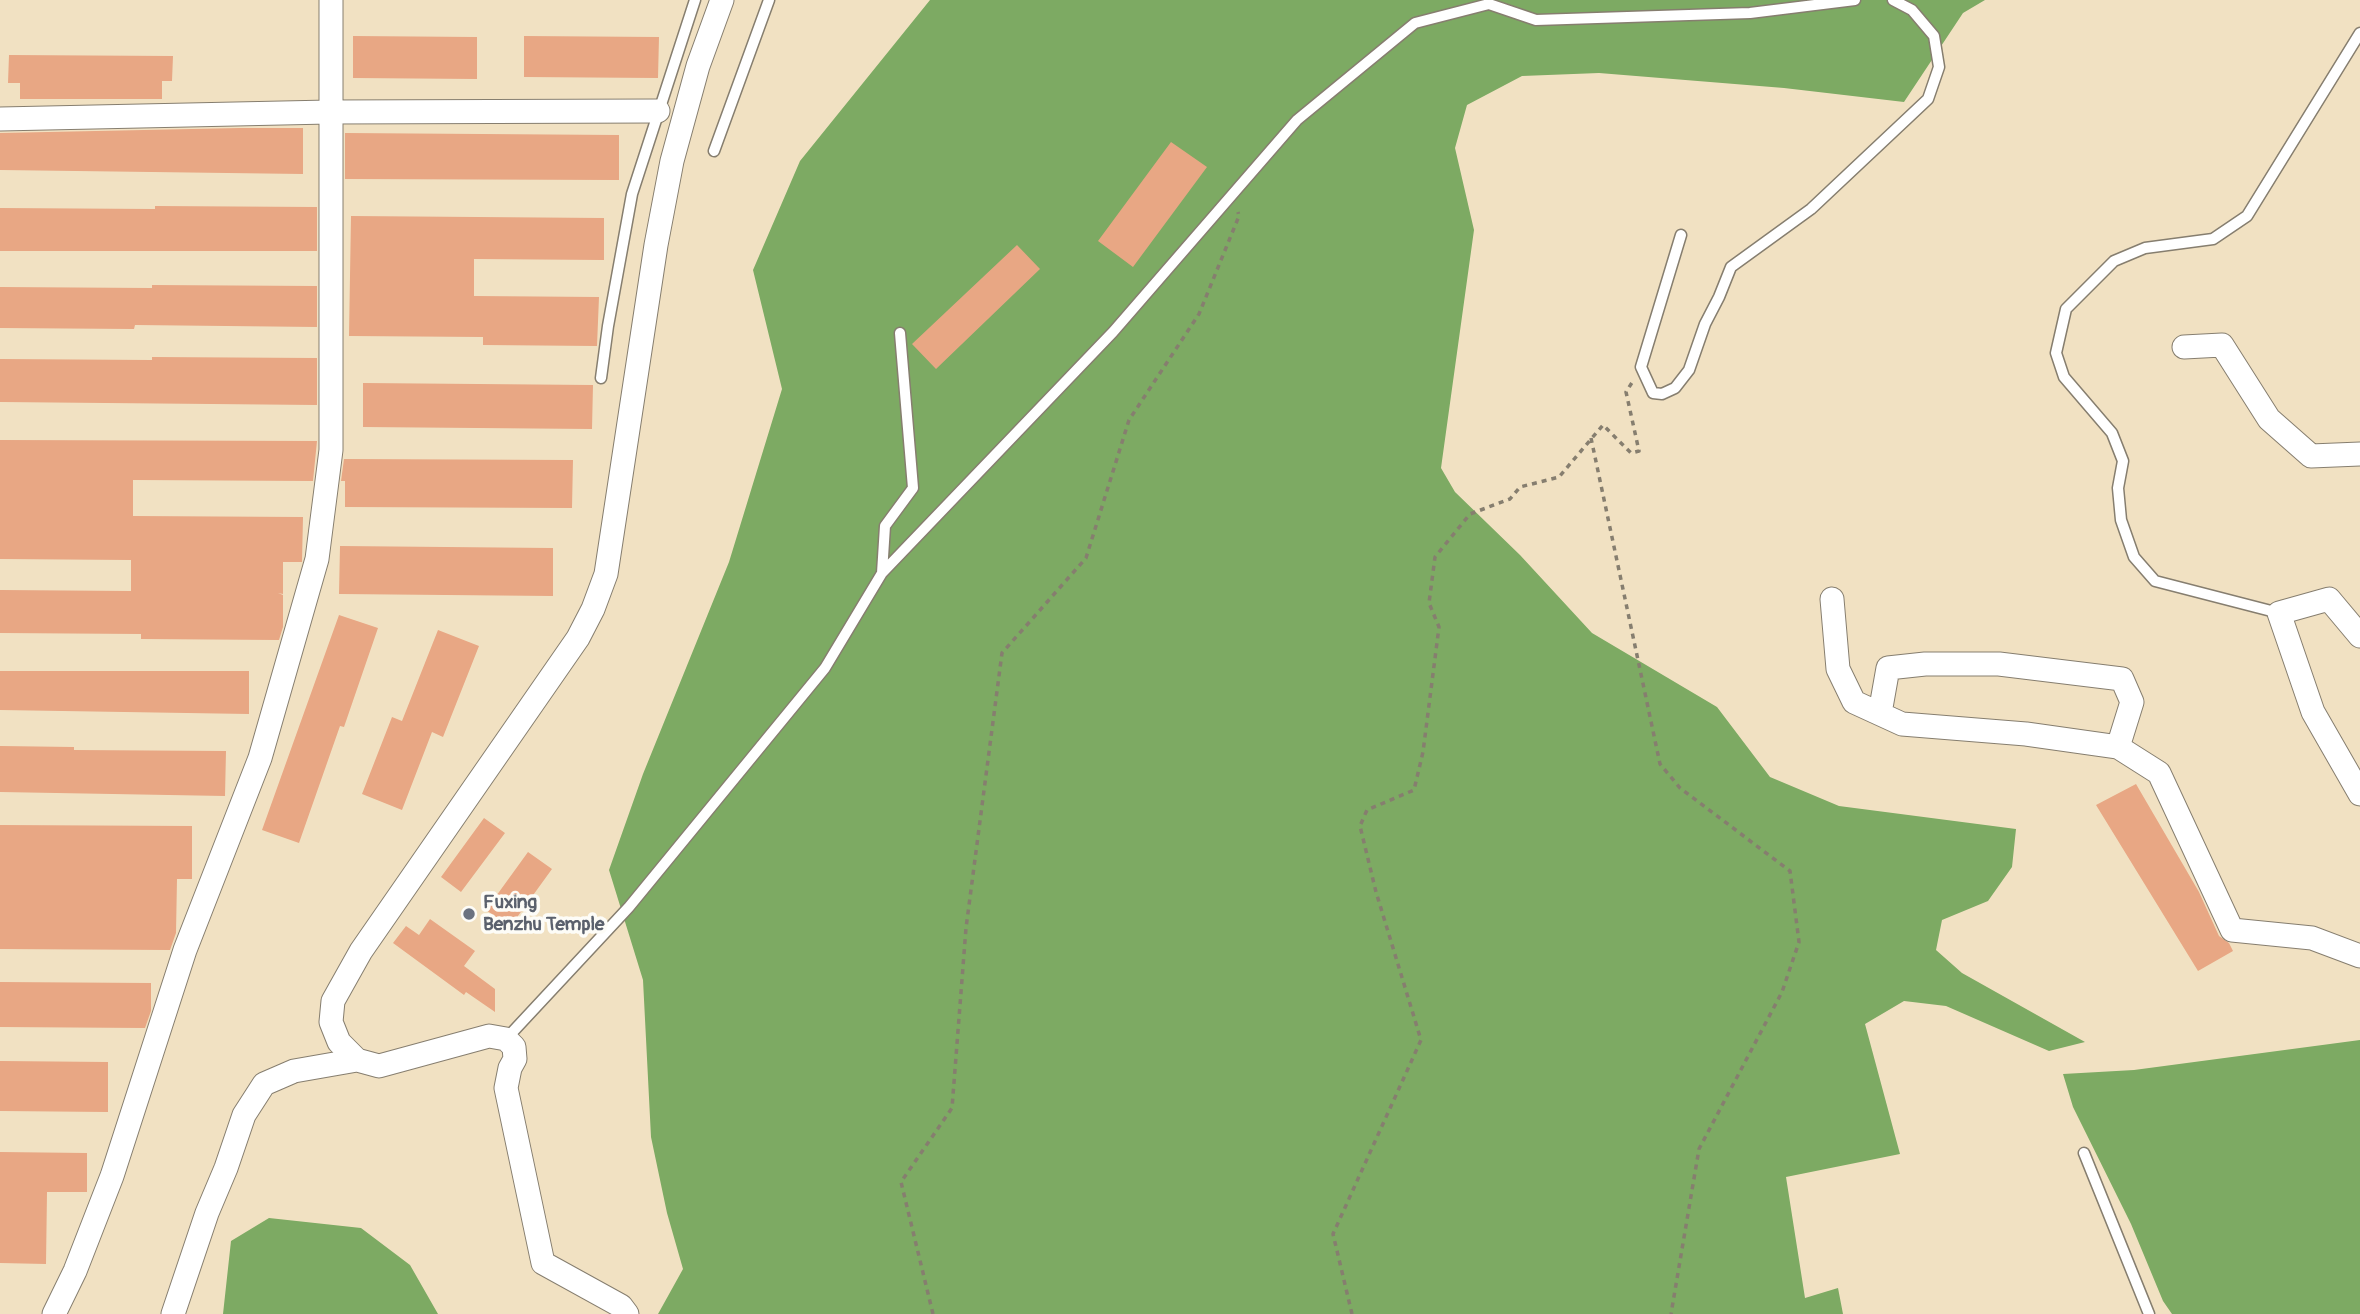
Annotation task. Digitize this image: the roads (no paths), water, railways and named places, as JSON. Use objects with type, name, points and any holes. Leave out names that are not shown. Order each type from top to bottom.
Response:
[{"type":"street","points":[[54,1314],[75,1271],[112,1175],[185,950],[260,758],[317,559],[331,450],[331,0]]},
{"type":"street","points":[[357,1060],[339,1042],[331,1022],[332,1001],[361,951],[578,638],[593,609],[606,574],[656,245],[672,161],[698,66],[722,0]]},
{"type":"street","points":[[0,119],[329,112],[658,111]]},
{"type":"street","points":[[2184,347],[2222,345],[2269,419],[2311,456],[2360,454]]},
{"type":"street","points":[[1832,599],[1838,669],[1854,702],[1902,724],[2026,734],[2118,747],[2159,773],[2232,930],[2312,938],[2360,956]]},
{"type":"street","points":[[2359,791],[2313,712],[2279,612],[2329,599],[2360,636]]},
{"type":"street","points":[[1880,713],[1888,668],[1925,664],[1999,664],[2122,679],[2132,702],[2118,747]]},
{"type":"street","points":[[173,1314],[244,1115],[264,1084],[294,1071],[357,1060],[379,1066],[489,1037],[506,1039],[514,1047],[515,1059],[510,1068],[506,1088],[543,1263],[621,1306],[627,1314]]},
{"type":"lane","points":[[601,378],[632,194],[695,0]]},
{"type":"lane","points":[[714,151],[769,0]]},
{"type":"lane","points":[[506,1039],[629,907],[825,668],[882,573],[1113,332],[1297,120],[1415,23],[1489,4],[1536,20],[1750,13],[1855,0]]},
{"type":"lane","points":[[1681,235],[1641,367],[1653,393],[1662,394],[1675,388],[1689,370],[1705,324],[1731,267],[1811,209],[1928,99],[1939,67],[1934,36],[1912,10],[1893,0]]},
{"type":"lane","points":[[2279,612],[2155,581],[2134,557],[2121,520],[2118,488],[2123,460],[2112,433],[2064,377],[2056,353],[2066,309],[2114,261],[2145,248],[2213,239],[2247,216],[2360,33]]},
{"type":"lane","points":[[882,573],[885,526],[913,488],[900,333]]},
{"type":"lane","points":[[2084,1153],[2149,1314]]},
{"type":"place","name":"Fuxing Benzhu Temple","points":[[469,914]]}]
